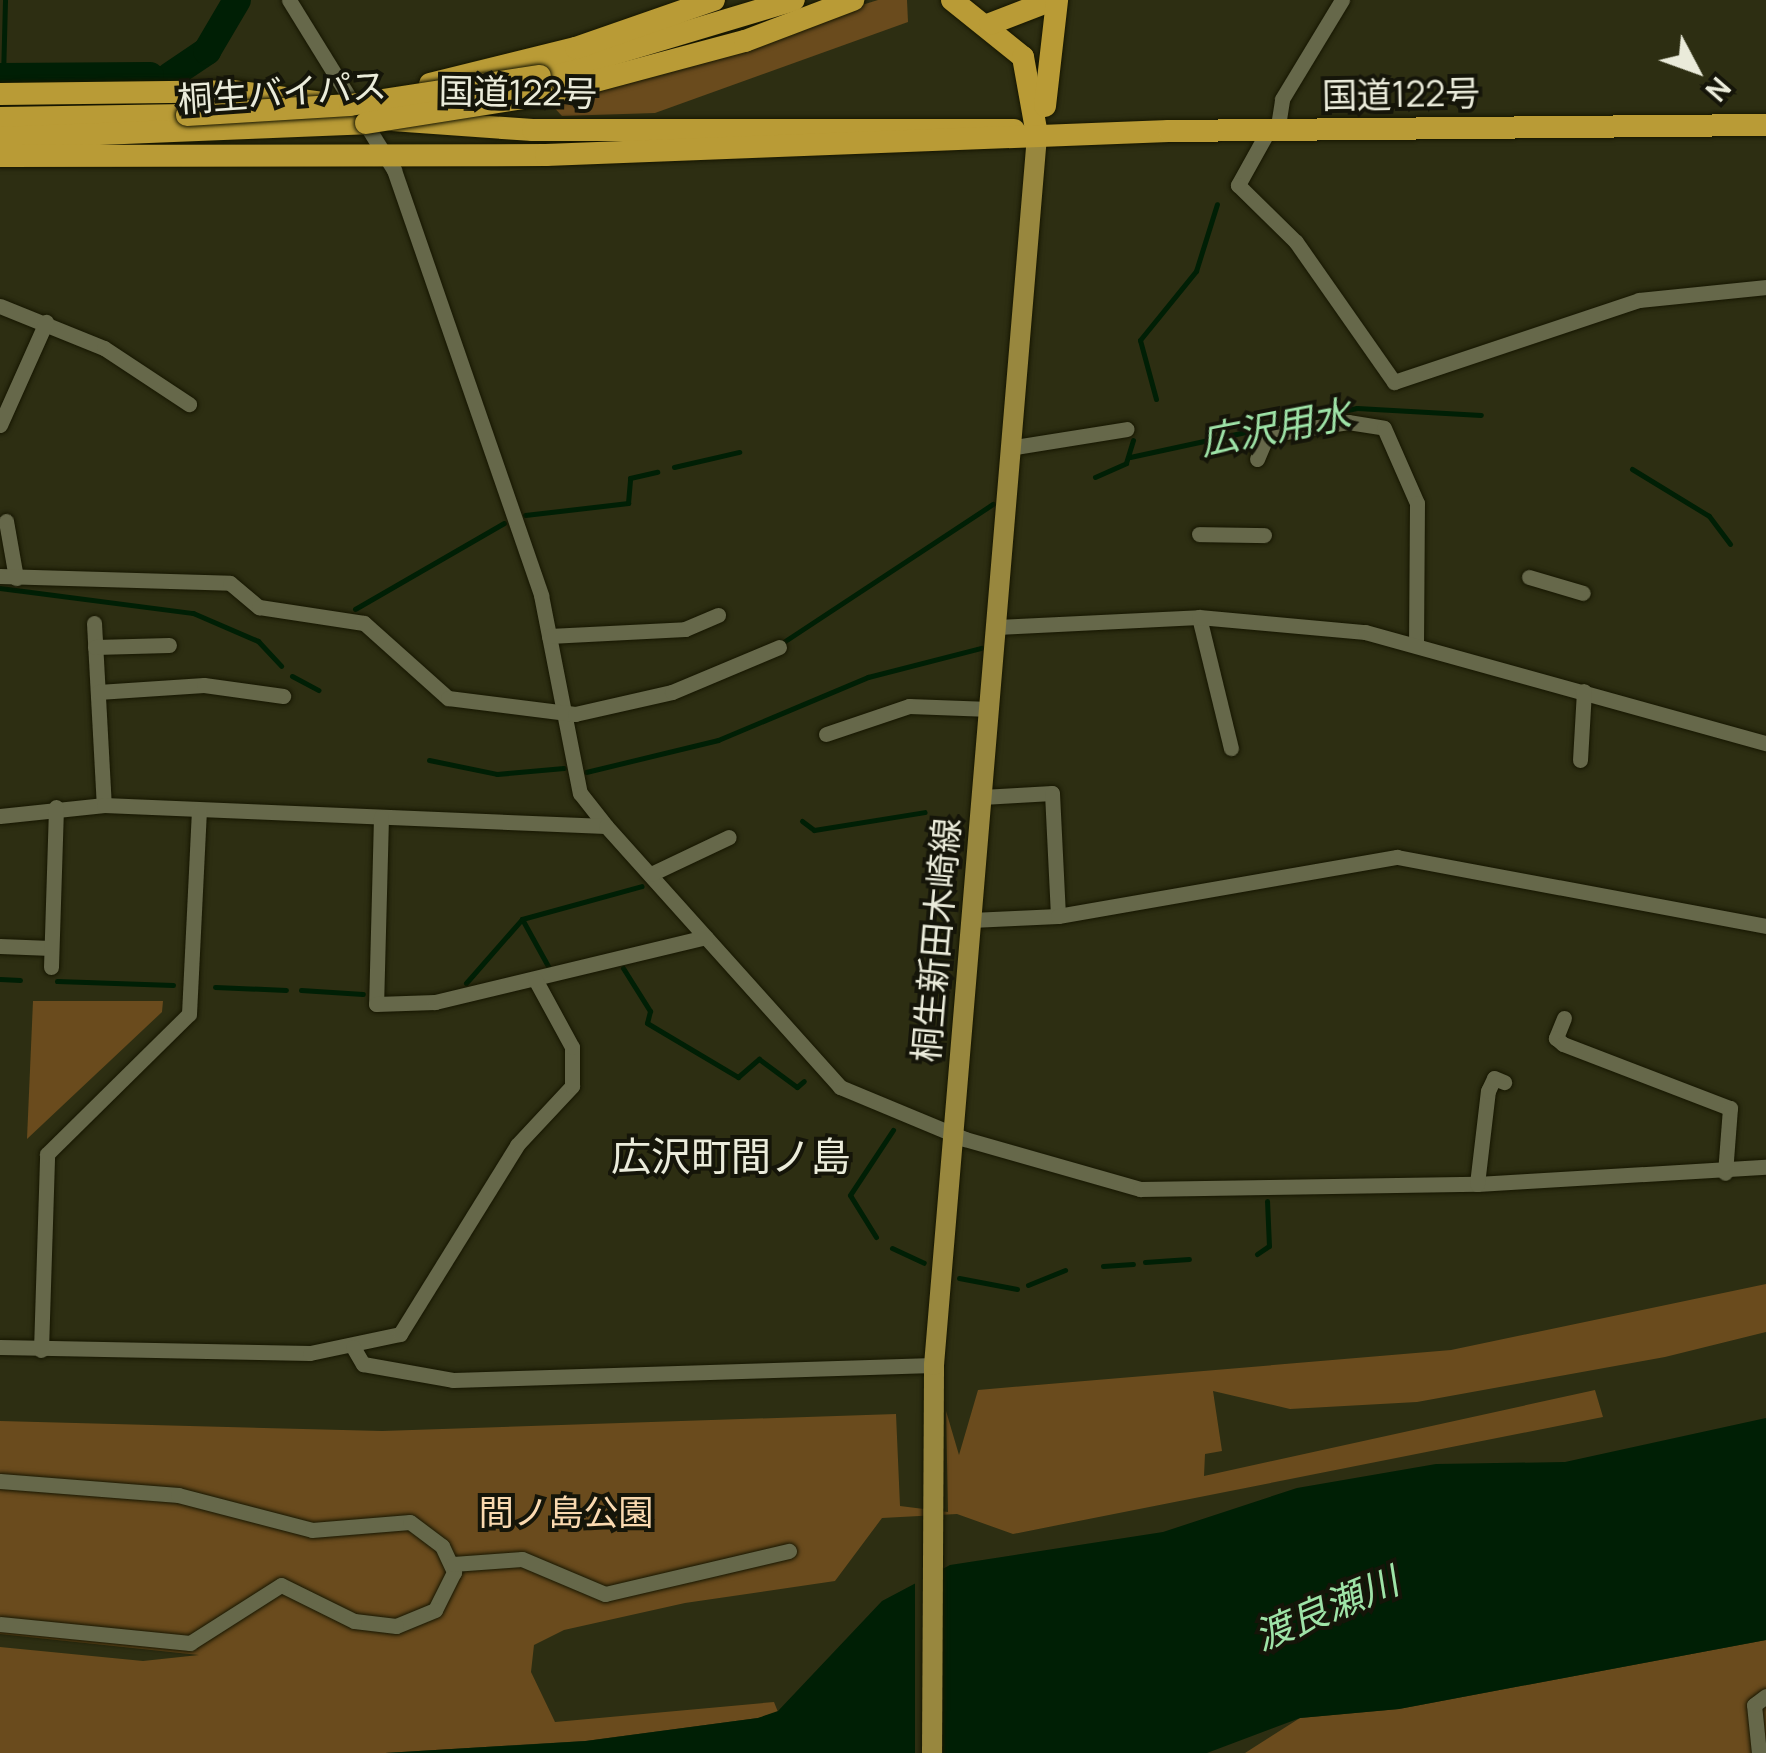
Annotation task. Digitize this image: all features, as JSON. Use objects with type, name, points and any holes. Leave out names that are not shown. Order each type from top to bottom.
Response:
[{"type":"highway","points":[[519,155],[398,140],[361,114],[378,97],[576,48],[714,0]]},
{"type":"highway","name":"桐生バイパス","points":[[542,85],[794,0]]},
{"type":"highway","name":"桐生バイパス","points":[[0,118],[188,125],[356,124],[745,40],[853,0]]},
{"type":"highway","points":[[952,0],[990,24],[1028,66],[1037,136]]},
{"type":"highway","points":[[990,24],[1055,0],[1037,136]]},
{"type":"highway","name":"国道122号","points":[[0,94],[232,91],[441,128],[886,126],[1037,136]]},
{"type":"highway","name":"桐生バイパス","points":[[0,138],[188,125]]},
{"type":"highway","name":"国道122号","points":[[0,156],[876,150],[1037,136],[1766,125]]},
{"type":"main road","name":"桐生新田木崎線","points":[[932,1753],[934,1365],[950,1133],[1015,446],[1037,136]]},
{"type":"street","points":[[289,0],[388,156],[549,636],[580,793],[824,1074],[950,1133],[1186,1194],[1725,1173],[1766,1167]]},
{"type":"street","points":[[1342,0],[1282,99],[1272,132],[1238,185],[1296,242],[1394,382],[1639,300],[1766,287]]},
{"type":"street","points":[[0,306],[46,322],[189,404]]},
{"type":"street","points":[[0,424],[46,322]]},
{"type":"street","points":[[1258,459],[1267,435],[1348,422],[1384,428],[1417,503],[1416,643]]},
{"type":"street","points":[[1015,446],[1126,429]]},
{"type":"street","points":[[6,521],[8,577],[230,583],[259,607],[364,623],[448,698],[564,713],[658,696],[779,647]]},
{"type":"street","points":[[1199,534],[1264,535]]},
{"type":"street","points":[[1530,576],[1583,593]]},
{"type":"street","points":[[549,636],[685,629],[718,615]]},
{"type":"street","points":[[997,626],[1200,617],[1416,643],[1766,743]]},
{"type":"street","points":[[1200,617],[1231,748]]},
{"type":"street","points":[[94,622],[104,806]]},
{"type":"street","points":[[95,647],[170,645]]},
{"type":"street","points":[[98,692],[204,685],[283,696]]},
{"type":"street","points":[[1580,760],[1584,691]]},
{"type":"street","points":[[826,734],[908,706],[990,709]]},
{"type":"street","points":[[982,797],[1052,794],[1058,916]]},
{"type":"street","points":[[0,816],[56,807],[104,806],[606,826]]},
{"type":"street","points":[[51,967],[56,807]]},
{"type":"street","points":[[40,1350],[47,1154],[190,1014],[199,812]]},
{"type":"street","points":[[381,818],[374,1003],[435,1002],[705,937]]},
{"type":"street","points":[[651,874],[728,837]]},
{"type":"street","points":[[971,920],[1058,916],[1397,858],[1766,926]]},
{"type":"street","points":[[0,946],[51,948]]},
{"type":"street","points":[[0,1347],[353,1348],[406,1330],[492,1183],[572,1086],[572,1048],[536,979]]},
{"type":"street","points":[[1564,1018],[1556,1038],[1577,1052],[1730,1108],[1725,1173]]},
{"type":"street","points":[[1477,1184],[1488,1091],[1494,1078],[1504,1082]]},
{"type":"street","points":[[353,1348],[362,1364],[454,1380],[934,1365]]},
{"type":"street","points":[[0,1481],[178,1495],[312,1530],[410,1522],[453,1564],[522,1559],[605,1594],[788,1552]]},
{"type":"street","points":[[0,1624],[190,1643],[281,1585],[354,1621],[396,1626],[434,1610],[453,1564]]},
{"type":"street","points":[[1760,1753],[1754,1705],[1766,1696]]},
{"type":"green space","points":[[878,0],[907,0],[908,22],[655,113],[562,116],[549,102]]},
{"type":"green space","points":[[33,1001],[163,1001],[162,1012],[27,1139]]},
{"type":"green space","name":"間ノ島公園","points":[[1766,1284],[1766,1332],[1665,1357],[1417,1402],[1290,1409],[1213,1391],[1222,1451],[1205,1454],[1204,1476],[1595,1390],[1603,1417],[1013,1534],[957,1514],[882,1518],[835,1581],[685,1603],[564,1630],[534,1645],[531,1672],[555,1722],[774,1702],[778,1712],[758,1718],[585,1741],[385,1753],[0,1753],[0,1647],[143,1661],[199,1655],[0,1634],[0,1421],[382,1431],[896,1414],[900,1506],[948,1512],[946,1411],[959,1455],[978,1390],[1451,1350]]},
{"type":"green space","points":[[1766,1640],[1766,1753],[1245,1753],[1300,1718],[1399,1709]]},
{"type":"water","name":"渡良瀬川","points":[[1766,1418],[1766,1640],[1399,1709],[1300,1718],[1207,1753],[385,1753],[586,1741],[758,1718],[778,1711],[882,1601],[950,1565],[1163,1532],[1297,1488],[1436,1464],[1565,1462]]},
{"type":"pier","points":[[915,1563],[943,1563],[943,1753],[915,1753]]},
{"type":"waterway","points":[[3,77],[5,0]]},
{"type":"waterway","points":[[170,76],[207,51],[237,0]]},
{"type":"waterway","points":[[0,77],[150,76]]},
{"type":"waterway","points":[[1156,399],[1140,340],[1196,271],[1217,204]]},
{"type":"waterway","name":"広沢用水","points":[[1130,457],[1357,408],[1481,415]]},
{"type":"waterway","points":[[1095,477],[1126,463],[1133,440]]},
{"type":"waterway","points":[[674,467],[739,452]]},
{"type":"waterway","name":"広沢用水","points":[[1632,469],[1709,516],[1730,544]]},
{"type":"waterway","points":[[525,515],[628,503],[630,478],[657,472]]},
{"type":"waterway","points":[[785,641],[993,504]]},
{"type":"waterway","points":[[355,609],[504,523]]},
{"type":"waterway","points":[[0,588],[193,613],[258,641],[281,666]]},
{"type":"waterway","points":[[586,772],[718,740],[868,677],[981,648]]},
{"type":"waterway","points":[[292,676],[318,690]]},
{"type":"waterway","points":[[429,760],[497,774],[564,768]]},
{"type":"waterway","points":[[802,821],[814,830],[925,812]]},
{"type":"waterway","points":[[466,983],[522,919],[642,886]]},
{"type":"waterway","points":[[522,919],[549,968]]},
{"type":"waterway","points":[[623,968],[650,1011],[647,1023],[738,1077],[759,1059],[797,1087],[804,1081]]},
{"type":"waterway","points":[[0,979],[20,980]]},
{"type":"waterway","points":[[57,981],[173,985]]},
{"type":"waterway","points":[[215,987],[286,990]]},
{"type":"waterway","points":[[301,990],[363,994]]},
{"type":"waterway","points":[[876,1237],[850,1195],[893,1130]]},
{"type":"waterway","points":[[1257,1254],[1269,1246],[1267,1201]]},
{"type":"waterway","points":[[892,1248],[924,1263]]},
{"type":"waterway","points":[[1145,1262],[1189,1259]]},
{"type":"waterway","points":[[1103,1266],[1133,1264]]},
{"type":"waterway","points":[[1028,1285],[1065,1270]]},
{"type":"waterway","points":[[959,1278],[1017,1289]]},
{"type":"district","name":"広沢町間ノ島","points":[[731,1156]]}]
